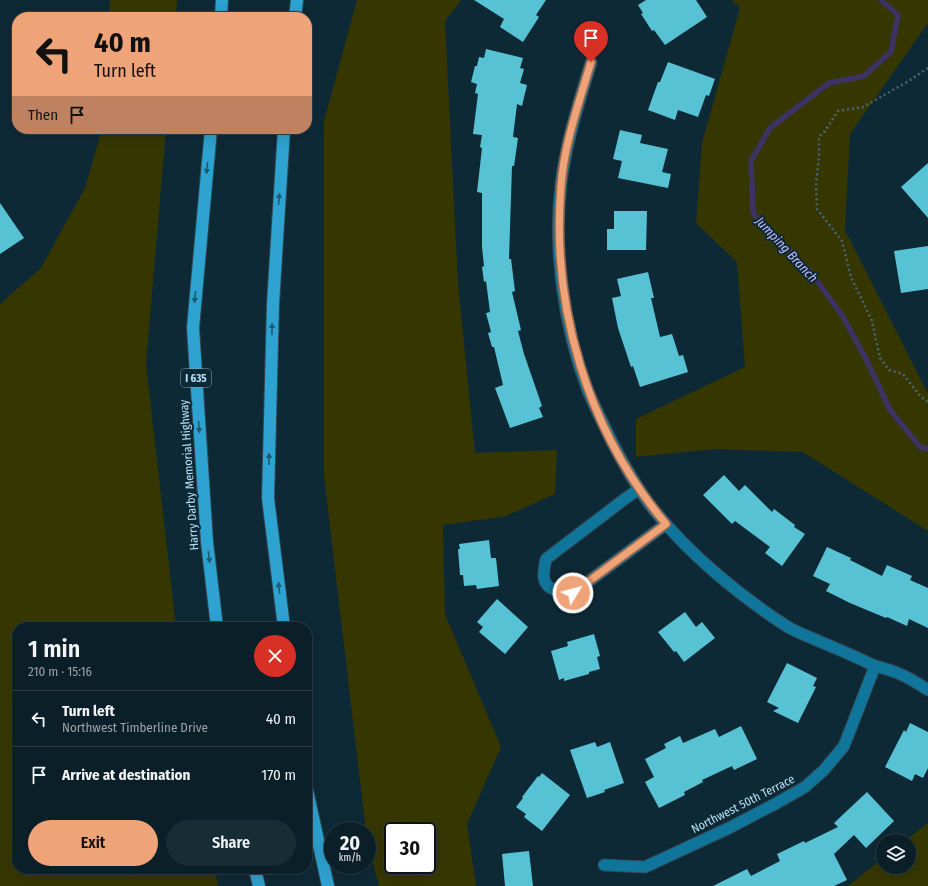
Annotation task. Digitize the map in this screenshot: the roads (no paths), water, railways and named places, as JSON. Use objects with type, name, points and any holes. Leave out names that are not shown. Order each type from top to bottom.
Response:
[{"type":"highway","points":[[221,12],[222,0]]},
{"type":"highway","points":[[296,12],[297,0]]},
{"type":"highway","name":"Harry Darby Memorial Highway","points":[[210,134],[192,328],[207,542],[216,622]]},
{"type":"highway","points":[[283,622],[268,498],[273,304],[284,134]]},
{"type":"highway","points":[[312,813],[328,886]]},
{"type":"highway","points":[[256,874],[259,886]]},
{"type":"street","points":[[591,62],[567,147],[561,184],[559,224],[563,286],[568,320],[577,357],[588,392],[620,458],[639,489],[666,524],[692,551],[761,608],[790,628],[875,666],[900,674],[928,690]]},
{"type":"street","points":[[639,489],[546,558],[544,578],[548,586],[560,592],[573,593],[666,524]]},
{"type":"street","name":"Northwest 50th Terrace","points":[[604,865],[645,867],[735,824],[805,787],[824,770],[844,746],[875,666]]},
{"type":"waterway","name":"Jumping Branch","points":[[881,0],[898,15],[891,52],[864,76],[829,83],[770,128],[751,161],[753,213],[812,274],[842,315],[867,361],[890,410],[921,448],[928,449]]}]
